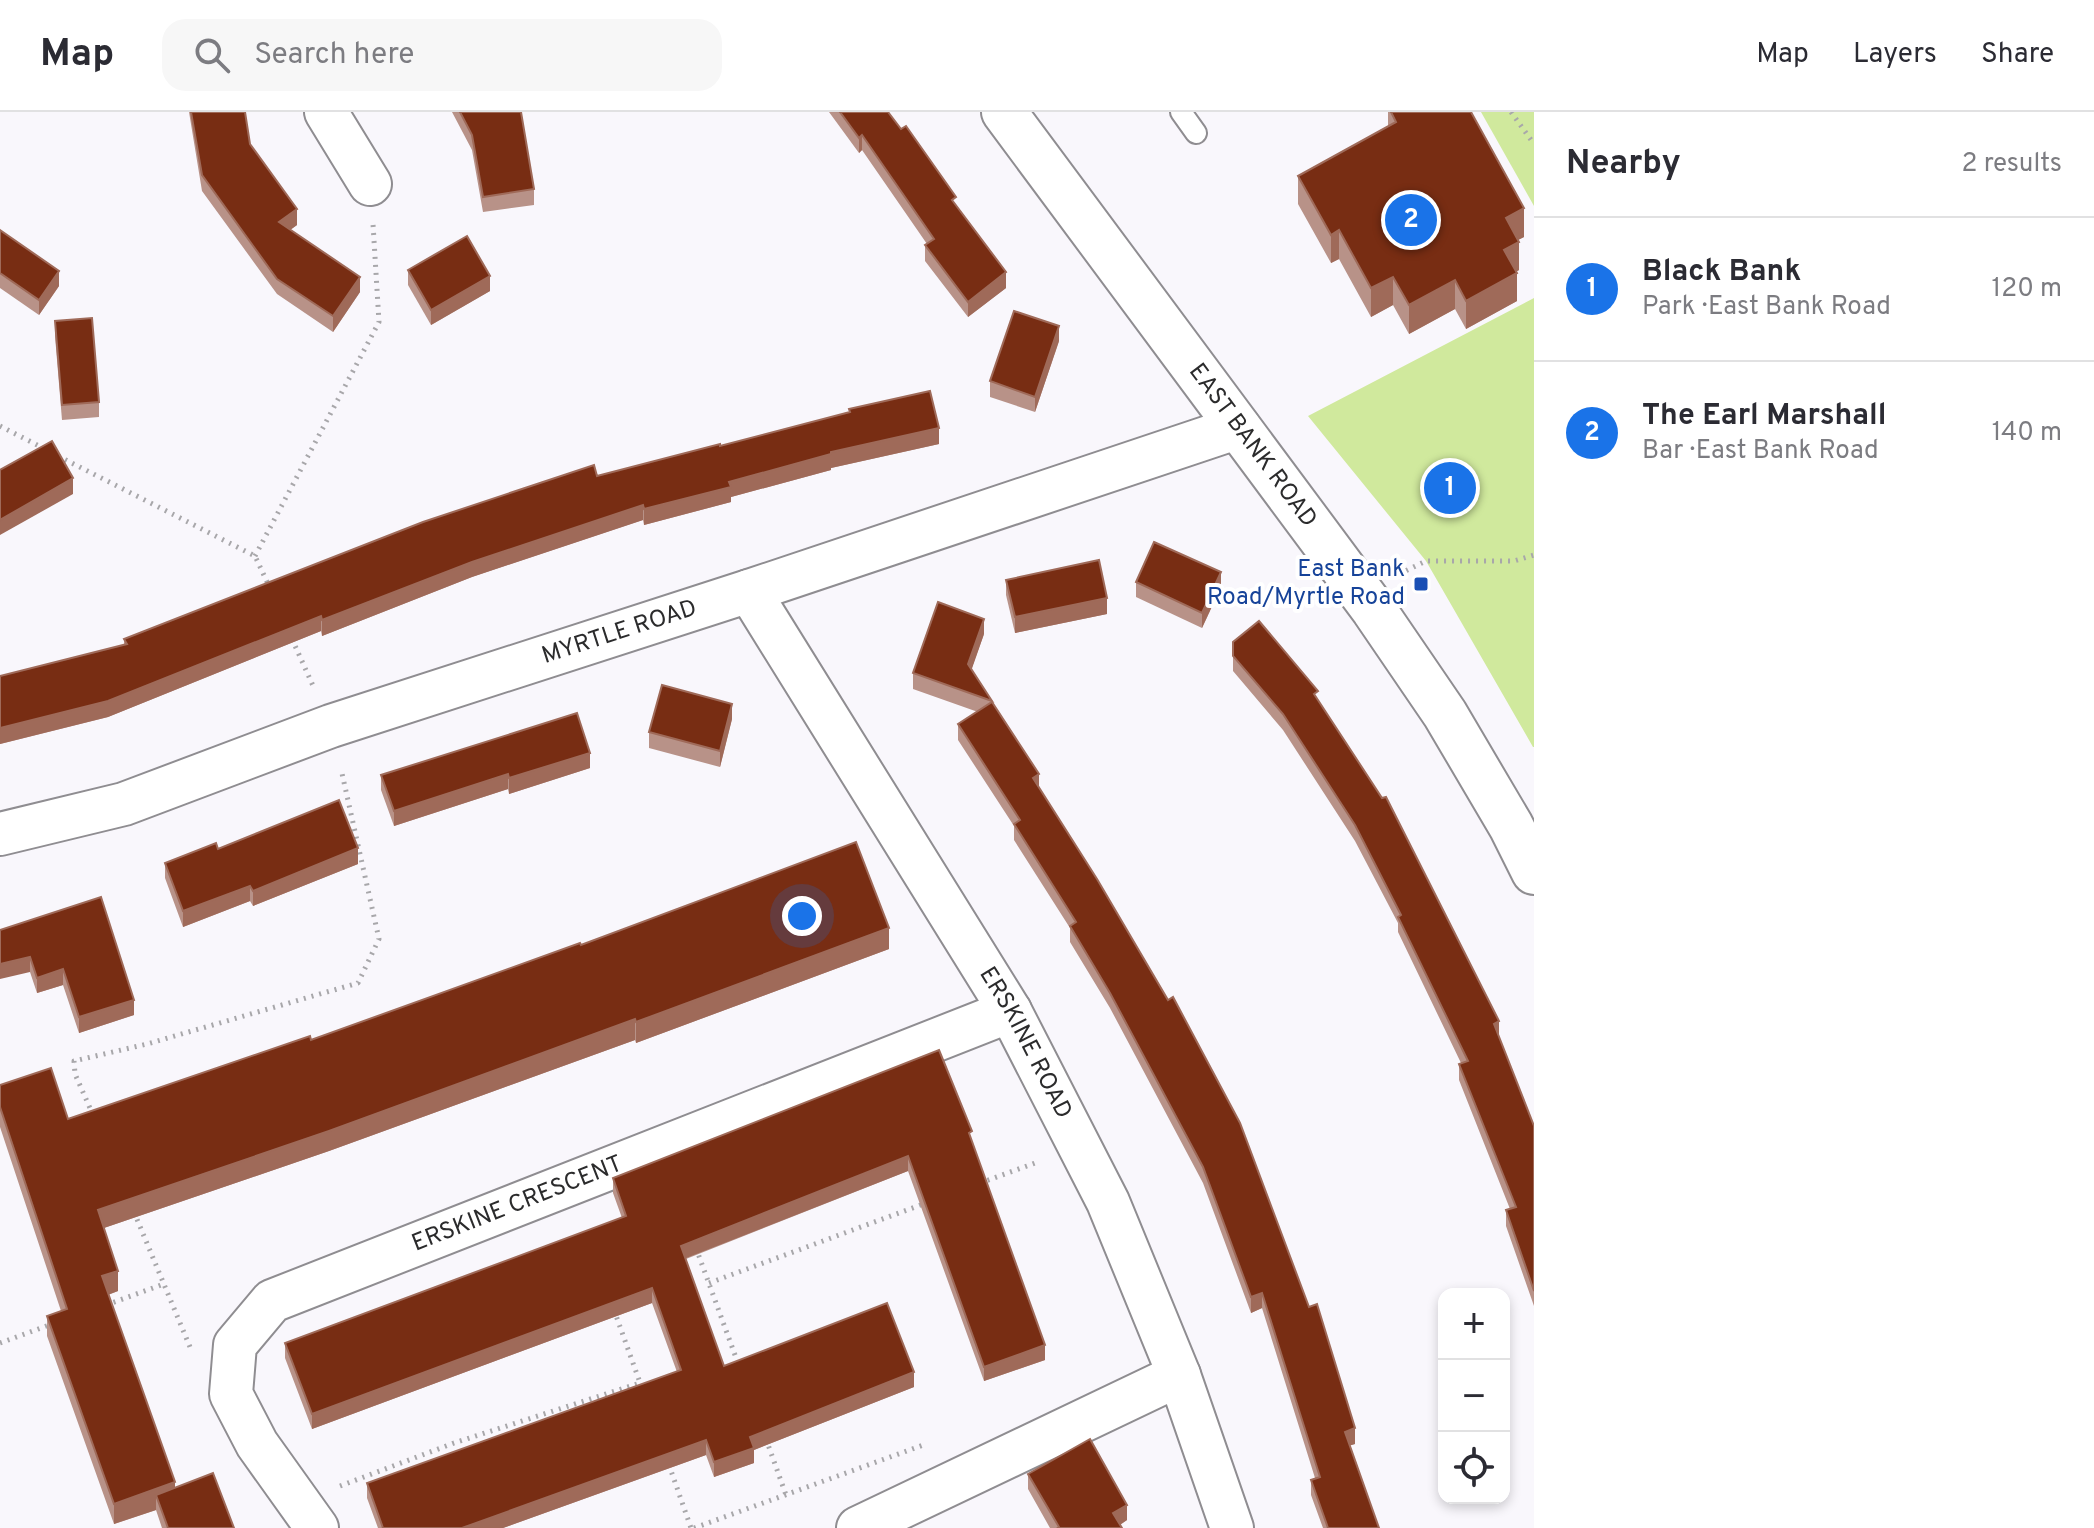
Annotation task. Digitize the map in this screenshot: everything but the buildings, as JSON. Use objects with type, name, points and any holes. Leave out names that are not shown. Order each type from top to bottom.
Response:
[{"type":"street","points":[[326,112],[370,184]]},
{"type":"street","name":"EAST BANK ROAD","points":[[1011,114],[1362,593],[1445,714],[1511,826],[1534,872]]},
{"type":"street","name":"MYRTLE ROAD","points":[[0,834],[124,804],[331,726],[749,591],[1239,427]]},
{"type":"street","name":"ERSKINE ROAD","points":[[749,591],[1010,1011],[1108,1202],[1179,1375],[1232,1528]]},
{"type":"street","name":"ERSKINE CRESCENT","points":[[307,1515],[257,1444],[231,1394],[235,1345],[272,1301],[1010,1011]]},
{"type":"street","points":[[858,1528],[1179,1375]]},
{"type":"lane","points":[[1181,112],[1196,133]]},
{"type":"path","points":[[1511,112],[1534,144]]},
{"type":"path","points":[[255,556],[379,322],[370,184]]},
{"type":"path","points":[[0,426],[255,556],[274,599]]},
{"type":"path","points":[[1362,593],[1426,561],[1514,561],[1534,555]]},
{"type":"path","points":[[93,1116],[75,1074],[74,1061],[147,1044],[358,983],[379,939],[331,726],[287,627]]},
{"type":"path","points":[[976,1185],[1080,1147]]},
{"type":"path","points":[[129,1200],[191,1350]]},
{"type":"path","points":[[709,1283],[931,1201]]},
{"type":"path","points":[[692,1238],[740,1368]]},
{"type":"path","points":[[104,1306],[164,1284]]},
{"type":"path","points":[[610,1298],[645,1398]]},
{"type":"path","points":[[0,1343],[60,1321]]},
{"type":"path","points":[[307,1515],[454,1443],[640,1383]]},
{"type":"path","points":[[766,1438],[786,1495]]},
{"type":"path","points":[[665,1456],[692,1528],[932,1442]]},
{"type":"green space","points":[[1481,112],[1534,112],[1534,206]]},
{"type":"green space","points":[[1534,298],[1533,747],[1426,561],[1308,416]]},
{"type":"place","name":"The Earl Marshall","points":[[1411,220]]},
{"type":"place","name":"Black Bank","points":[[1450,488]]},
{"type":"place","name":"East Bank Road/Myrtle Road","points":[[1421,584]]}]
